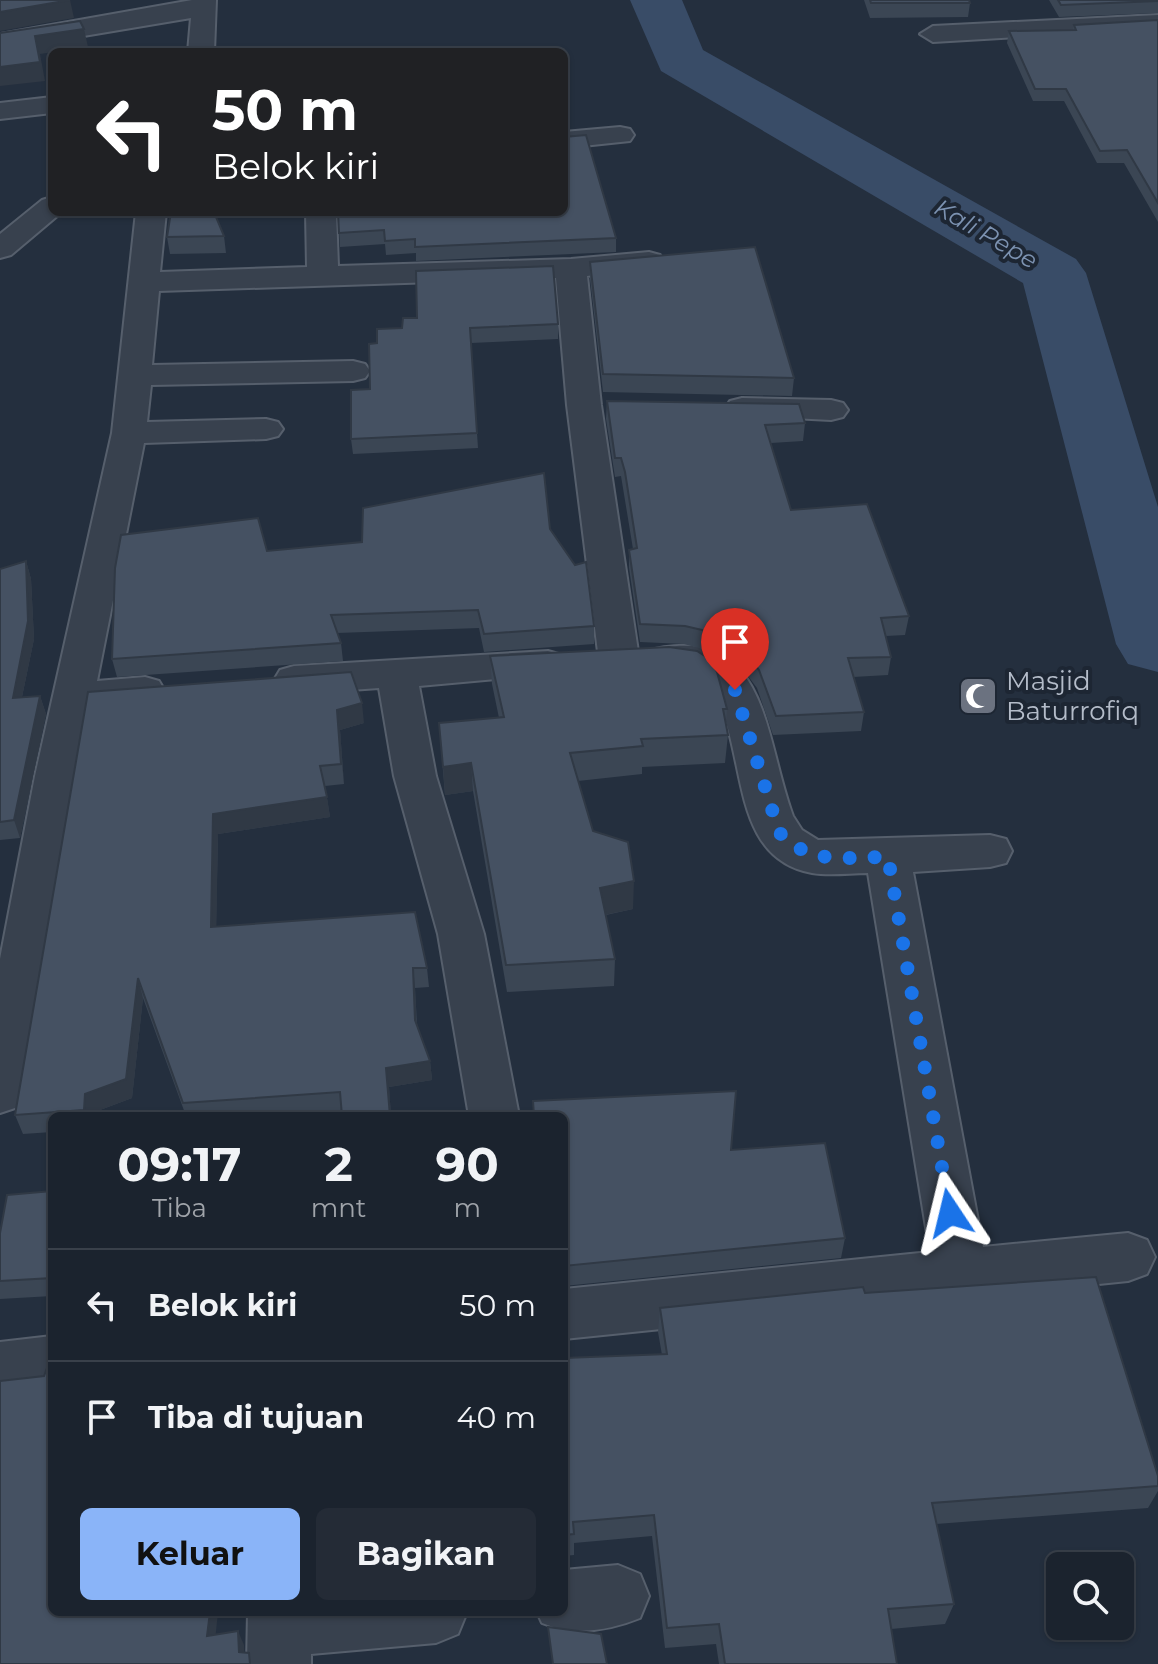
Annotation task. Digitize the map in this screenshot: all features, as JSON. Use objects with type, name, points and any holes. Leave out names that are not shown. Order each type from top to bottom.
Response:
[{"type":"street","points":[[0,42],[204,4],[201,48]]},
{"type":"street","points":[[933,34],[1158,22]]},
{"type":"street","points":[[5,114],[48,106]]},
{"type":"street","points":[[568,140],[620,135]]},
{"type":"street","points":[[3,243],[48,209]]},
{"type":"street","points":[[0,1092],[74,696],[129,433],[151,216]]},
{"type":"street","points":[[321,216],[323,275]]},
{"type":"street","points":[[144,282],[571,268],[676,259]]},
{"type":"street","points":[[571,268],[599,406],[619,660]]},
{"type":"street","points":[[134,375],[353,371]]},
{"type":"street","points":[[707,408],[831,410]]},
{"type":"street","points":[[129,433],[266,429]]},
{"type":"street","points":[[258,682],[619,660],[690,662],[719,670],[735,690],[779,832],[792,847],[810,856],[888,857],[990,851]]},
{"type":"street","points":[[396,672],[415,776],[461,934],[493,1112]]},
{"type":"street","points":[[74,696],[181,688]]},
{"type":"street","points":[[888,857],[960,1272]]},
{"type":"street","points":[[568,1314],[1128,1257]]},
{"type":"street","points":[[0,1369],[48,1363]]},
{"type":"street","points":[[279,1634],[407,1616]]},
{"type":"building","points":[[0,0],[70,0],[0,12]]},
{"type":"building","points":[[870,0],[969,0],[970,3],[871,3]]},
{"type":"building","points":[[1058,0],[1158,0],[1158,1],[1061,5]]},
{"type":"building","points":[[1158,20],[1158,203],[1127,150],[1100,151],[1066,89],[1035,89],[1009,31],[1076,30],[1074,25]]},
{"type":"building","points":[[80,21],[84,29],[35,36],[40,62],[0,67],[0,33]]},
{"type":"building","points":[[586,135],[616,238],[415,247],[415,239],[385,241],[384,230],[339,233],[338,216],[568,216],[568,137]]},
{"type":"building","points":[[170,216],[216,216],[224,236],[167,237]]},
{"type":"building","points":[[755,247],[794,378],[603,374],[590,262]]},
{"type":"building","points":[[553,266],[558,324],[470,328],[477,433],[351,439],[351,390],[370,389],[369,344],[377,343],[377,329],[402,328],[403,318],[417,318],[416,271]]},
{"type":"building","points":[[607,401],[799,404],[805,423],[765,425],[791,510],[867,504],[909,616],[881,618],[891,657],[848,658],[864,712],[776,716],[759,670],[742,649],[719,634],[685,626],[640,624],[629,550],[637,548],[625,472],[621,458],[615,458]]},
{"type":"building","points":[[544,473],[550,529],[575,565],[586,562],[594,626],[484,634],[478,610],[331,615],[341,643],[112,659],[115,568],[121,535],[258,518],[267,551],[362,542],[363,508]]},
{"type":"building","points":[[26,561],[28,621],[13,698],[40,696],[14,820],[0,822],[0,569]]},
{"type":"building","points":[[669,647],[697,651],[711,660],[727,709],[723,709],[728,735],[641,739],[643,746],[570,753],[593,831],[628,842],[634,881],[600,888],[615,959],[506,965],[471,763],[443,767],[439,723],[504,717],[490,656]]},
{"type":"building","points":[[351,672],[362,703],[337,710],[341,764],[320,766],[327,797],[213,814],[211,927],[415,912],[427,968],[413,968],[415,1020],[430,1061],[386,1068],[390,1112],[342,1112],[340,1092],[183,1103],[138,978],[126,1079],[85,1094],[84,1110],[15,1115],[88,692]]},
{"type":"building","points":[[736,1091],[731,1150],[825,1143],[845,1238],[568,1266],[568,1112],[534,1112],[533,1101]]},
{"type":"building","points":[[48,1191],[48,1278],[0,1281],[0,1233],[7,1195]]},
{"type":"building","points":[[1096,1277],[1158,1476],[1158,1486],[932,1503],[954,1604],[888,1609],[897,1664],[725,1664],[719,1624],[667,1628],[654,1515],[573,1522],[574,1534],[568,1535],[568,1358],[667,1354],[660,1308],[863,1287],[865,1293]]},
{"type":"building","points":[[47,1368],[48,1616],[210,1616],[207,1636],[238,1631],[239,1652],[249,1653],[250,1664],[0,1664],[0,1381],[44,1376]]},
{"type":"building","points":[[548,1627],[601,1634],[607,1664],[553,1664]]},
{"type":"waterway","name":"Kali Pepe","points":[[656,0],[680,59],[1053,273],[1158,644]]},
{"type":"place","name":"Masjid Baturrofiq","points":[[978,696]]},
{"type":"route","points":[[735,690],[771,816],[792,847],[810,856],[888,857],[950,1213]]}]
